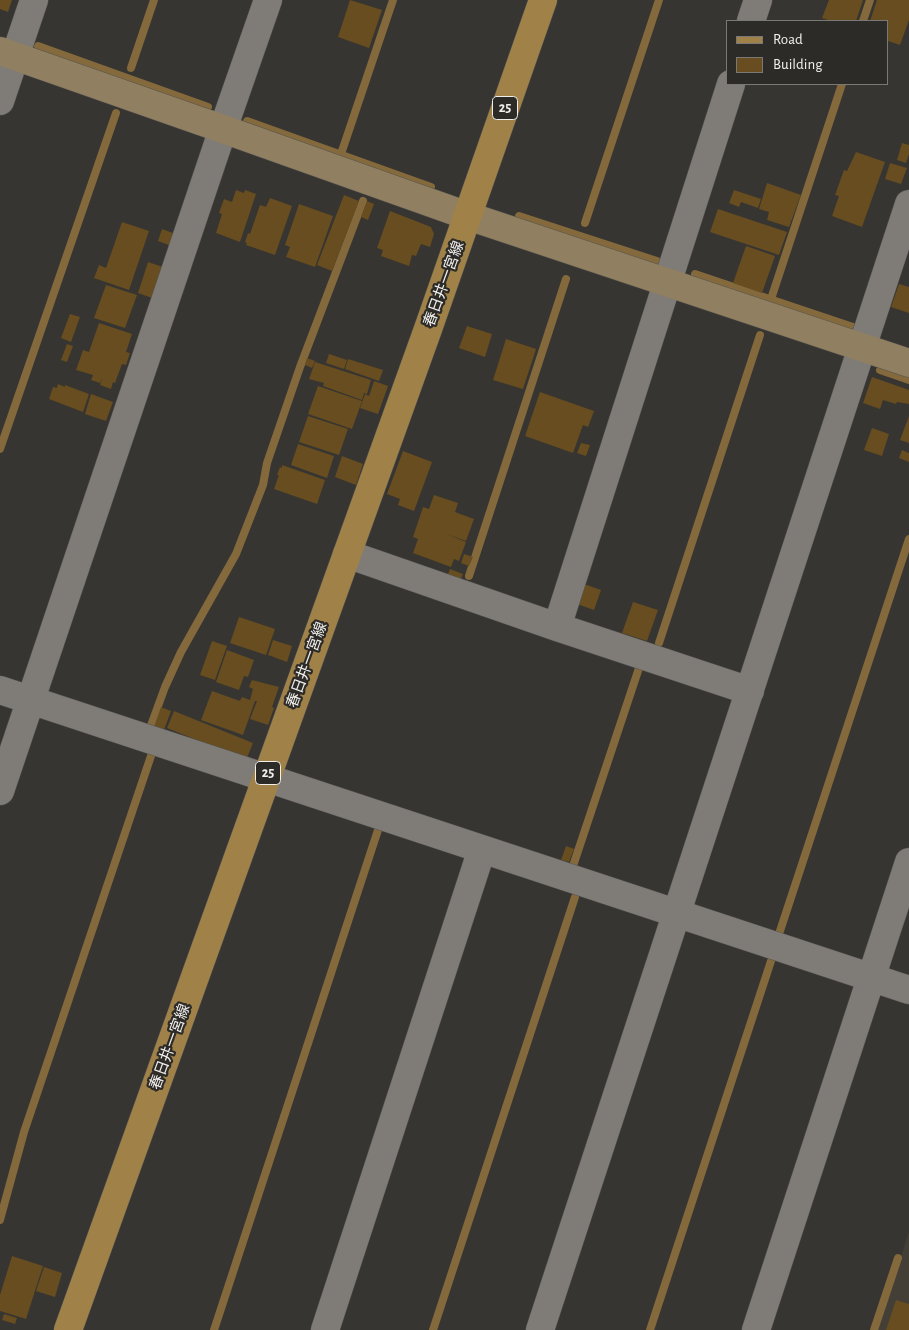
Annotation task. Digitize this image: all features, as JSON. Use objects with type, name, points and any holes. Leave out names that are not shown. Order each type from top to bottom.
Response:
[{"type":"main road","name":"春日井一宮線","points":[[68,1330],[468,216],[543,0]]},
{"type":"street","points":[[0,101],[7,54],[34,0]]},
{"type":"street","points":[[0,791],[268,0]]},
{"type":"street","points":[[751,20],[758,0]]},
{"type":"street","points":[[7,54],[468,216],[909,363]]},
{"type":"street","points":[[557,627],[731,85]]},
{"type":"street","points":[[540,1330],[909,204]]},
{"type":"street","points":[[347,554],[557,627],[750,691]]},
{"type":"street","points":[[0,690],[909,990]]},
{"type":"street","points":[[325,1330],[482,849]]},
{"type":"street","points":[[756,1330],[909,862]]},
{"type":"shaded area","points":[[909,1232],[909,1330],[877,1330],[888,1296]]},
{"type":"building","points":[[0,0],[12,0],[8,12],[0,9]]},
{"type":"building","points":[[350,0],[382,10],[369,48],[338,37]]},
{"type":"building","points":[[829,0],[863,0],[856,20],[828,20],[822,18]]},
{"type":"building","points":[[877,0],[909,0],[909,20],[900,45],[889,41],[889,20],[870,20]]},
{"type":"building","points":[[902,143],[909,145],[906,163],[897,160]]},
{"type":"building","points":[[856,152],[885,162],[862,227],[832,216],[839,196],[835,195],[844,170],[847,171]]},
{"type":"building","points":[[890,163],[907,168],[901,184],[885,179]]},
{"type":"building","points":[[767,183],[801,195],[789,227],[767,220],[769,212],[759,209]]},
{"type":"building","points":[[236,190],[244,193],[245,190],[256,194],[240,242],[216,233],[222,214],[219,213],[224,199],[232,202]]},
{"type":"building","points":[[734,190],[761,199],[758,208],[741,202],[739,207],[729,203]]},
{"type":"building","points":[[344,195],[359,201],[332,271],[317,265]]},
{"type":"building","points":[[270,198],[292,206],[275,255],[246,245],[247,243],[245,242],[248,233],[250,234],[260,205],[266,207]]},
{"type":"building","points":[[367,201],[374,204],[368,220],[361,217]]},
{"type":"building","points":[[299,204],[333,216],[315,267],[286,257],[290,247],[285,245]]},
{"type":"building","points":[[718,209],[787,232],[779,255],[710,232]]},
{"type":"building","points":[[390,211],[431,227],[434,234],[430,247],[421,244],[416,256],[412,255],[409,266],[381,256],[383,250],[377,248]]},
{"type":"building","points":[[122,222],[149,231],[129,290],[94,278],[99,265],[106,268]]},
{"type":"building","points":[[162,229],[178,235],[174,247],[158,241]]},
{"type":"building","points":[[746,246],[775,256],[762,293],[733,283]]},
{"type":"building","points":[[148,262],[166,268],[155,299],[138,293]]},
{"type":"building","points":[[899,284],[909,287],[909,313],[891,307]]},
{"type":"building","points":[[106,285],[137,295],[125,328],[94,318]]},
{"type":"building","points":[[70,314],[80,317],[71,342],[61,338]]},
{"type":"building","points":[[99,323],[132,334],[126,352],[130,353],[126,365],[122,364],[111,389],[100,385],[102,378],[100,383],[91,380],[93,375],[76,370],[83,350],[89,352]]},
{"type":"building","points":[[467,326],[492,334],[485,357],[459,348]]},
{"type":"building","points":[[506,339],[536,349],[523,389],[493,380]]},
{"type":"building","points":[[67,344],[73,346],[67,362],[61,360]]},
{"type":"building","points":[[329,354],[347,360],[344,369],[326,363]]},
{"type":"building","points":[[307,358],[315,361],[312,368],[305,365]]},
{"type":"building","points":[[348,359],[383,370],[379,381],[345,369]]},
{"type":"building","points":[[315,362],[371,380],[367,394],[364,393],[362,400],[323,386],[324,383],[309,379]]},
{"type":"building","points":[[872,377],[909,390],[909,404],[897,402],[896,404],[883,400],[880,409],[863,403]]},
{"type":"building","points":[[374,381],[388,386],[378,414],[360,408],[365,394],[369,396]]},
{"type":"building","points":[[58,384],[89,394],[83,412],[49,399],[53,387],[57,388]]},
{"type":"building","points":[[318,386],[362,401],[352,429],[308,414]]},
{"type":"building","points":[[540,392],[594,411],[588,427],[583,425],[573,453],[525,436]]},
{"type":"building","points":[[91,394],[113,402],[106,421],[85,414]]},
{"type":"building","points":[[308,416],[348,429],[339,455],[299,442]]},
{"type":"building","points":[[909,416],[909,443],[900,440]]},
{"type":"building","points":[[872,428],[889,434],[882,456],[864,450]]},
{"type":"building","points":[[581,443],[590,445],[586,456],[577,453]]},
{"type":"building","points":[[298,444],[334,456],[327,478],[291,465]]},
{"type":"building","points":[[902,450],[909,453],[909,462],[899,458]]},
{"type":"building","points":[[403,451],[432,462],[414,511],[398,505],[400,499],[387,494]]},
{"type":"building","points":[[342,456],[363,464],[356,485],[335,477]]},
{"type":"building","points":[[282,465],[325,480],[317,504],[274,489],[279,475],[277,475]]},
{"type":"building","points":[[434,495],[458,503],[455,512],[474,519],[466,541],[447,534],[466,542],[459,561],[454,559],[451,567],[413,553],[418,539],[413,537],[423,507],[429,509]]},
{"type":"building","points":[[464,554],[473,557],[469,566],[461,563]]},
{"type":"building","points":[[450,569],[463,574],[461,579],[448,574]]},
{"type":"building","points":[[584,584],[601,590],[594,610],[577,604]]},
{"type":"building","points":[[633,602],[658,610],[647,641],[622,633]]},
{"type":"building","points":[[239,617],[275,629],[266,655],[230,643]]},
{"type":"building","points":[[273,640],[292,646],[287,662],[268,655]]},
{"type":"building","points":[[212,641],[227,646],[215,680],[200,675]]},
{"type":"building","points":[[227,650],[254,660],[248,677],[244,676],[239,690],[216,682]]},
{"type":"building","points":[[252,680],[279,687],[268,725],[250,719],[257,701],[255,701],[243,735],[201,720],[212,691],[240,701],[242,697],[250,700],[253,689],[249,687]]},
{"type":"building","points":[[161,707],[171,711],[164,730],[154,727]]},
{"type":"building","points":[[174,711],[253,743],[246,760],[167,728]]},
{"type":"building","points":[[566,846],[574,849],[569,862],[561,860]]},
{"type":"building","points":[[12,1256],[43,1266],[26,1319],[0,1311],[0,1295]]},
{"type":"building","points":[[44,1267],[62,1273],[55,1297],[36,1291]]},
{"type":"building","points":[[896,1300],[909,1304],[909,1330],[886,1330]]},
{"type":"building","points":[[4,1314],[17,1318],[15,1324],[2,1320]]},
{"type":"waterway","points":[[131,68],[154,0]]},
{"type":"waterway","points":[[341,154],[393,0]]},
{"type":"waterway","points":[[585,223],[659,0]]},
{"type":"waterway","points":[[863,20],[870,0]]},
{"type":"waterway","points":[[38,46],[208,107]]},
{"type":"waterway","points":[[771,299],[842,85]]},
{"type":"waterway","points":[[0,449],[116,113]]},
{"type":"waterway","points":[[247,121],[431,187]]},
{"type":"waterway","points":[[150,728],[165,687],[181,652],[236,554],[263,485],[267,463],[300,367],[363,201]]},
{"type":"waterway","points":[[519,216],[657,261]]},
{"type":"waterway","points":[[695,274],[853,327]]},
{"type":"waterway","points":[[469,576],[566,279]]},
{"type":"waterway","points":[[659,643],[760,335]]},
{"type":"waterway","points":[[880,370],[909,380]]},
{"type":"waterway","points":[[779,934],[909,539]]},
{"type":"waterway","points":[[573,866],[640,665]]},
{"type":"waterway","points":[[0,1220],[24,1132],[153,750]]},
{"type":"waterway","points":[[214,1330],[378,830]]},
{"type":"waterway","points":[[433,1330],[575,897]]},
{"type":"waterway","points":[[650,1330],[771,961]]},
{"type":"waterway","points":[[874,1330],[898,1258]]}]
